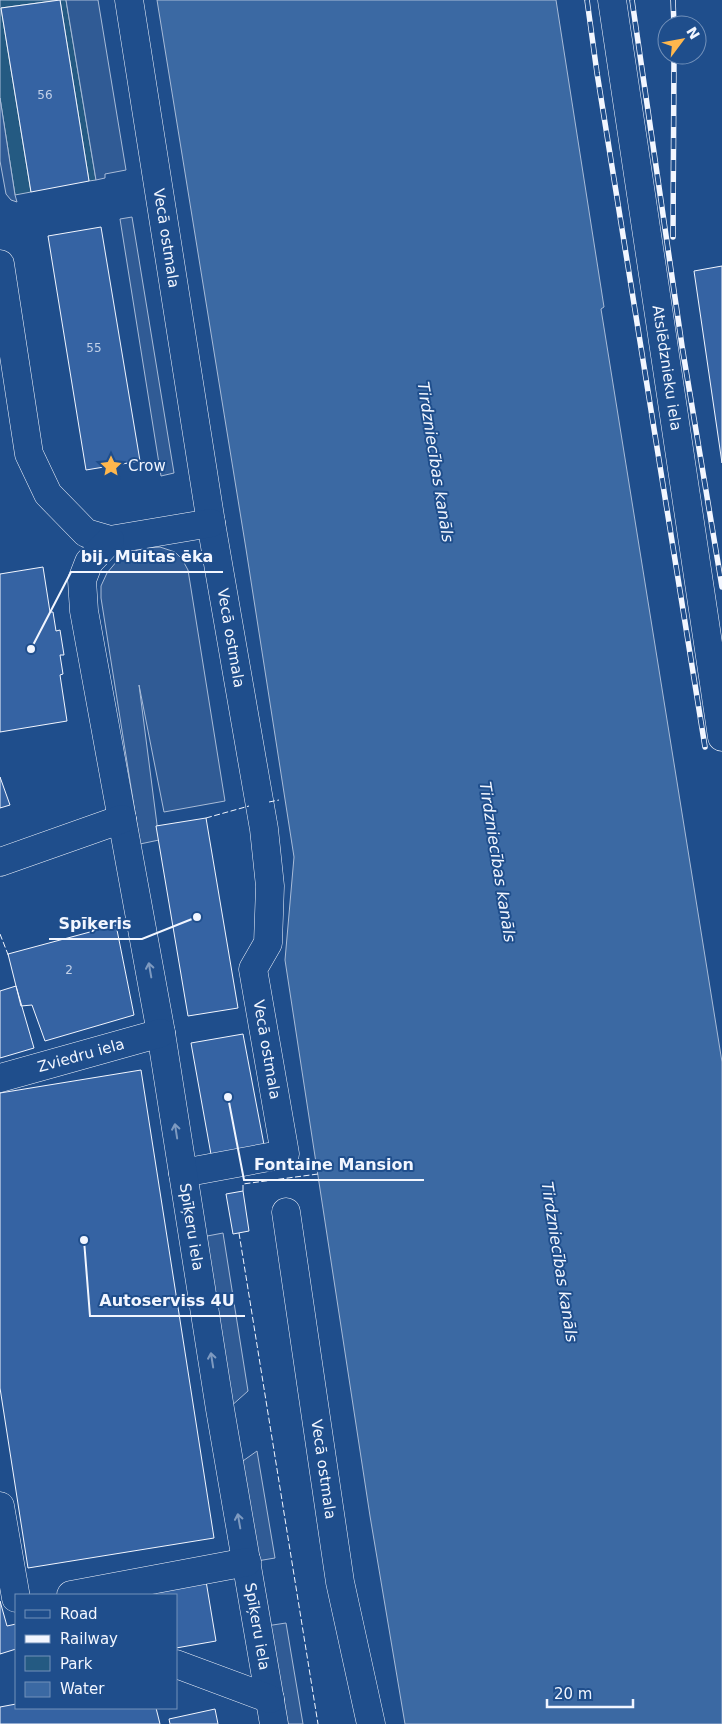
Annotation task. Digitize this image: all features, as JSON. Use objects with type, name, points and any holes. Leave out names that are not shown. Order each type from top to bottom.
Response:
[{"type":"street","name":"Vecā ostmala","points":[[129,0],[211,523],[264,829],[270,886],[268,943],[253,969],[286,1154],[183,1173]]},
{"type":"street","name":"Atslēdznieku iela","points":[[612,0],[722,737]]},
{"type":"street","points":[[0,264],[29,454],[48,494],[86,533],[110,540],[211,523]]},
{"type":"street","name":"Spīķeru iela","points":[[110,540],[89,562],[82,580],[84,611],[161,1033],[220,1408],[272,1712]]},
{"type":"street","points":[[0,862],[122,819]]},
{"type":"street","name":"Zviedru iela","points":[[0,1078],[161,1033]]},
{"type":"street","name":"Vecā ostmala","points":[[286,1212],[340,1582],[371,1724]]},
{"type":"street","points":[[0,1506],[15,1594]]},
{"type":"street","points":[[72,1594],[247,1562]]},
{"type":"street","points":[[178,1665],[272,1712]]},
{"type":"green space","points":[[0,0],[60,0],[1,8],[31,192],[15,195],[0,98]]},
{"type":"green space","points":[[60,0],[66,0],[96,180],[89,181]]},
{"type":"shaded area","points":[[66,0],[98,0],[126,170],[105,174],[105,178],[96,180]]},
{"type":"shaded area","points":[[0,98],[17,202],[11,200],[6,194],[0,161]]},
{"type":"shaded area","points":[[132,217],[174,473],[161,476],[120,219]]},
{"type":"shaded area","points":[[160,547],[175,552],[182,559],[188,570],[225,801],[164,812],[139,685],[159,840],[140,844],[101,598],[101,586],[107,573],[117,561],[129,553],[144,548]]},
{"type":"shaded area","points":[[223,1233],[248,1391],[229,1408],[202,1237]]},
{"type":"shaded area","points":[[257,1451],[275,1558],[257,1561],[240,1463]]},
{"type":"shaded area","points":[[286,1623],[303,1724],[281,1724],[266,1626]]},
{"type":"water","name":"Tirdzniecības kanāls","points":[[157,0],[556,0],[604,307],[601,309],[722,1062],[722,1724],[405,1724],[370,1516],[285,960],[294,857]]},
{"type":"building","points":[[60,0],[89,181],[31,192],[1,8]]},
{"type":"building","points":[[101,227],[140,461],[86,470],[48,236]]},
{"type":"building","points":[[722,266],[722,463],[694,271]]},
{"type":"building","points":[[43,567],[50,612],[53,612],[56,631],[60,630],[64,655],[60,655],[63,674],[60,675],[67,721],[0,732],[0,574]]},
{"type":"building","points":[[0,777],[10,805],[0,808]]},
{"type":"building","points":[[206,818],[238,1008],[188,1016],[156,826]]},
{"type":"building","points":[[116,925],[134,1015],[45,1041],[32,1005],[21,1006],[8,954]]},
{"type":"building","points":[[16,986],[34,1048],[0,1058],[0,991]]},
{"type":"building","points":[[243,1034],[265,1150],[212,1160],[191,1043]]},
{"type":"building","points":[[141,1070],[214,1538],[28,1568],[0,1388],[0,1093]]},
{"type":"building","points":[[243,1191],[249,1231],[233,1234],[226,1194]]},
{"type":"building","points":[[206,1581],[216,1641],[178,1648],[178,1594],[157,1594],[156,1589]]},
{"type":"building","points":[[0,1601],[7,1626],[15,1624],[15,1649],[0,1654]]},
{"type":"building","points":[[15,1704],[15,1709],[156,1709],[160,1724],[0,1724],[0,1707]]},
{"type":"building","points":[[215,1709],[218,1724],[170,1724],[169,1719]]},
{"type":"railway","points":[[587,0],[597,73],[705,747]]},
{"type":"railway","points":[[632,0],[682,346],[722,587]]},
{"type":"railway","points":[[673,0],[674,15]]},
{"type":"railway","points":[[673,237],[674,65]]},
{"type":"fence","points":[[269,802],[279,800]]},
{"type":"fence","points":[[206,818],[249,806]]},
{"type":"fence","points":[[0,934],[9,957]]},
{"type":"fence","points":[[243,1191],[243,1184],[318,1174]]},
{"type":"fence","points":[[239,1233],[318,1724]]},
{"type":"place","name":"Crow","points":[[111,466]]},
{"type":"place","name":"bij. Muitas ēka","points":[[31,649]]},
{"type":"place","name":"Spīķeris","points":[[197,917]]},
{"type":"place","name":"Fontaine Mansion","points":[[228,1097]]},
{"type":"place","name":"Autoserviss 4U","points":[[84,1240]]}]
